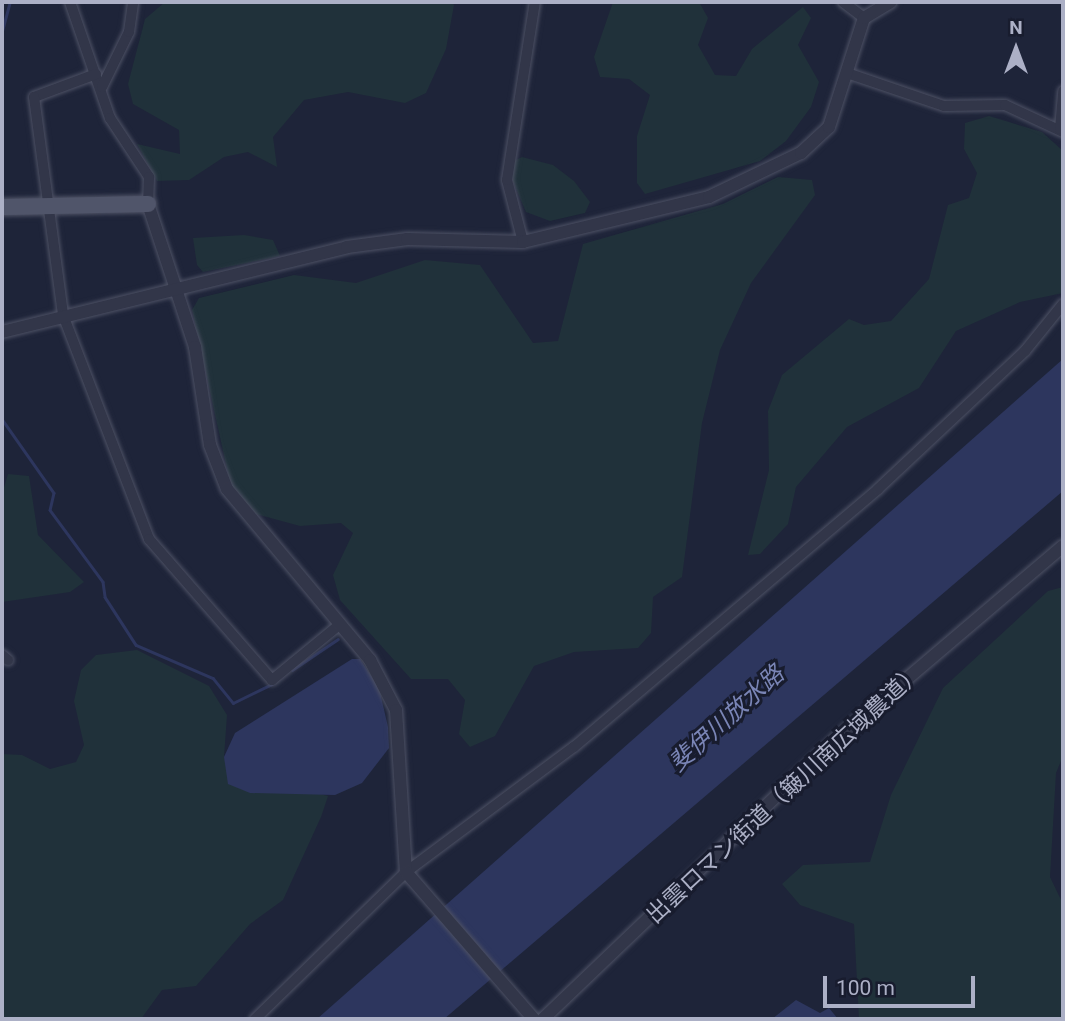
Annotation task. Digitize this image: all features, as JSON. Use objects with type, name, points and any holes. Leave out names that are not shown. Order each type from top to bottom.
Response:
[{"type":"main road","points":[[2,207],[148,204]]},
{"type":"main road","points":[[2,215],[50,207]]},
{"type":"street","points":[[71,2],[121,141],[149,177],[148,204],[195,347],[210,445],[227,489],[370,660],[396,710],[406,872],[534,1019]]},
{"type":"street","points":[[101,90],[103,75],[129,32],[133,2]]},
{"type":"street","points":[[523,242],[507,180],[535,2]]},
{"type":"street","points":[[843,2],[864,18]]},
{"type":"street","points":[[2,332],[173,286],[359,245],[407,239],[523,242],[709,197],[801,153],[829,127],[864,18],[891,2]]},
{"type":"street","points":[[847,73],[944,106],[1005,105],[1062,131],[1063,91]]},
{"type":"street","points":[[96,74],[34,97],[63,315],[149,538],[262,674],[272,680],[339,625]]},
{"type":"street","points":[[1059,308],[1063,321]]},
{"type":"street","points":[[255,1019],[406,872],[574,747],[878,489],[1025,351],[1059,308]]},
{"type":"street","name":"出雲ロマン街道（簸川南広域農道）","points":[[543,1019],[835,740],[1063,546]]},
{"type":"shaded area","points":[[165,2],[452,2],[454,5],[446,49],[426,93],[405,103],[348,92],[304,100],[273,137],[277,167],[248,152],[224,157],[189,180],[157,181],[137,144],[180,154],[179,130],[133,104],[128,84],[145,19]]},
{"type":"shaded area","points":[[613,2],[699,2],[708,18],[698,45],[715,75],[736,76],[752,49],[803,7],[811,18],[798,45],[819,82],[811,107],[786,141],[760,161],[645,194],[637,183],[637,136],[650,95],[629,79],[600,77],[594,57]]},
{"type":"shaded area","points":[[989,116],[1042,132],[1063,151],[1063,293],[1020,302],[956,331],[919,388],[847,427],[796,487],[788,524],[760,554],[748,555],[769,470],[768,411],[782,375],[849,319],[864,325],[891,321],[929,279],[948,205],[969,198],[977,173],[964,149],[965,123]]},
{"type":"shaded area","points":[[522,157],[553,165],[574,181],[590,202],[585,213],[550,221],[526,212],[512,179],[512,162]]},
{"type":"shaded area","points":[[778,177],[812,180],[815,195],[751,283],[720,350],[702,423],[682,577],[653,597],[651,633],[638,648],[574,652],[534,666],[495,736],[470,747],[459,734],[465,700],[448,679],[411,679],[340,600],[333,575],[353,533],[341,523],[300,526],[256,514],[231,487],[192,310],[199,298],[294,275],[356,283],[425,260],[480,265],[533,343],[558,341],[583,244],[723,204]]},
{"type":"shaded area","points":[[244,235],[273,240],[280,256],[203,272],[197,265],[193,238]]},
{"type":"shaded area","points":[[8,474],[29,476],[38,535],[84,582],[70,592],[2,602],[2,494]]},
{"type":"shaded area","points":[[1063,587],[1063,756],[1056,773],[1050,877],[1063,904],[1063,1019],[859,1019],[854,924],[800,905],[782,884],[803,865],[870,862],[891,795],[943,688],[1048,591]]},
{"type":"shaded area","points":[[137,650],[209,686],[227,715],[224,757],[250,793],[303,790],[328,796],[321,817],[283,900],[250,924],[196,986],[162,990],[141,1019],[2,1019],[2,754],[22,755],[50,769],[76,762],[84,745],[74,701],[81,670],[96,655]]},
{"type":"water","name":"斐伊川放水路","points":[[1063,359],[1063,491],[444,1019],[317,1019]]},
{"type":"water","points":[[352,659],[360,659],[379,688],[388,727],[389,748],[362,783],[335,795],[250,793],[228,784],[224,757],[235,733]]},
{"type":"water","points":[[796,1000],[820,1013],[829,1008],[838,1019],[772,1019]]},
{"type":"waterway","points":[[2,31],[10,2]]},
{"type":"waterway","points":[[2,419],[54,493],[50,510],[103,582],[105,597],[136,645],[213,678],[233,703],[272,684]]},
{"type":"waterway","points":[[292,670],[338,639]]}]
